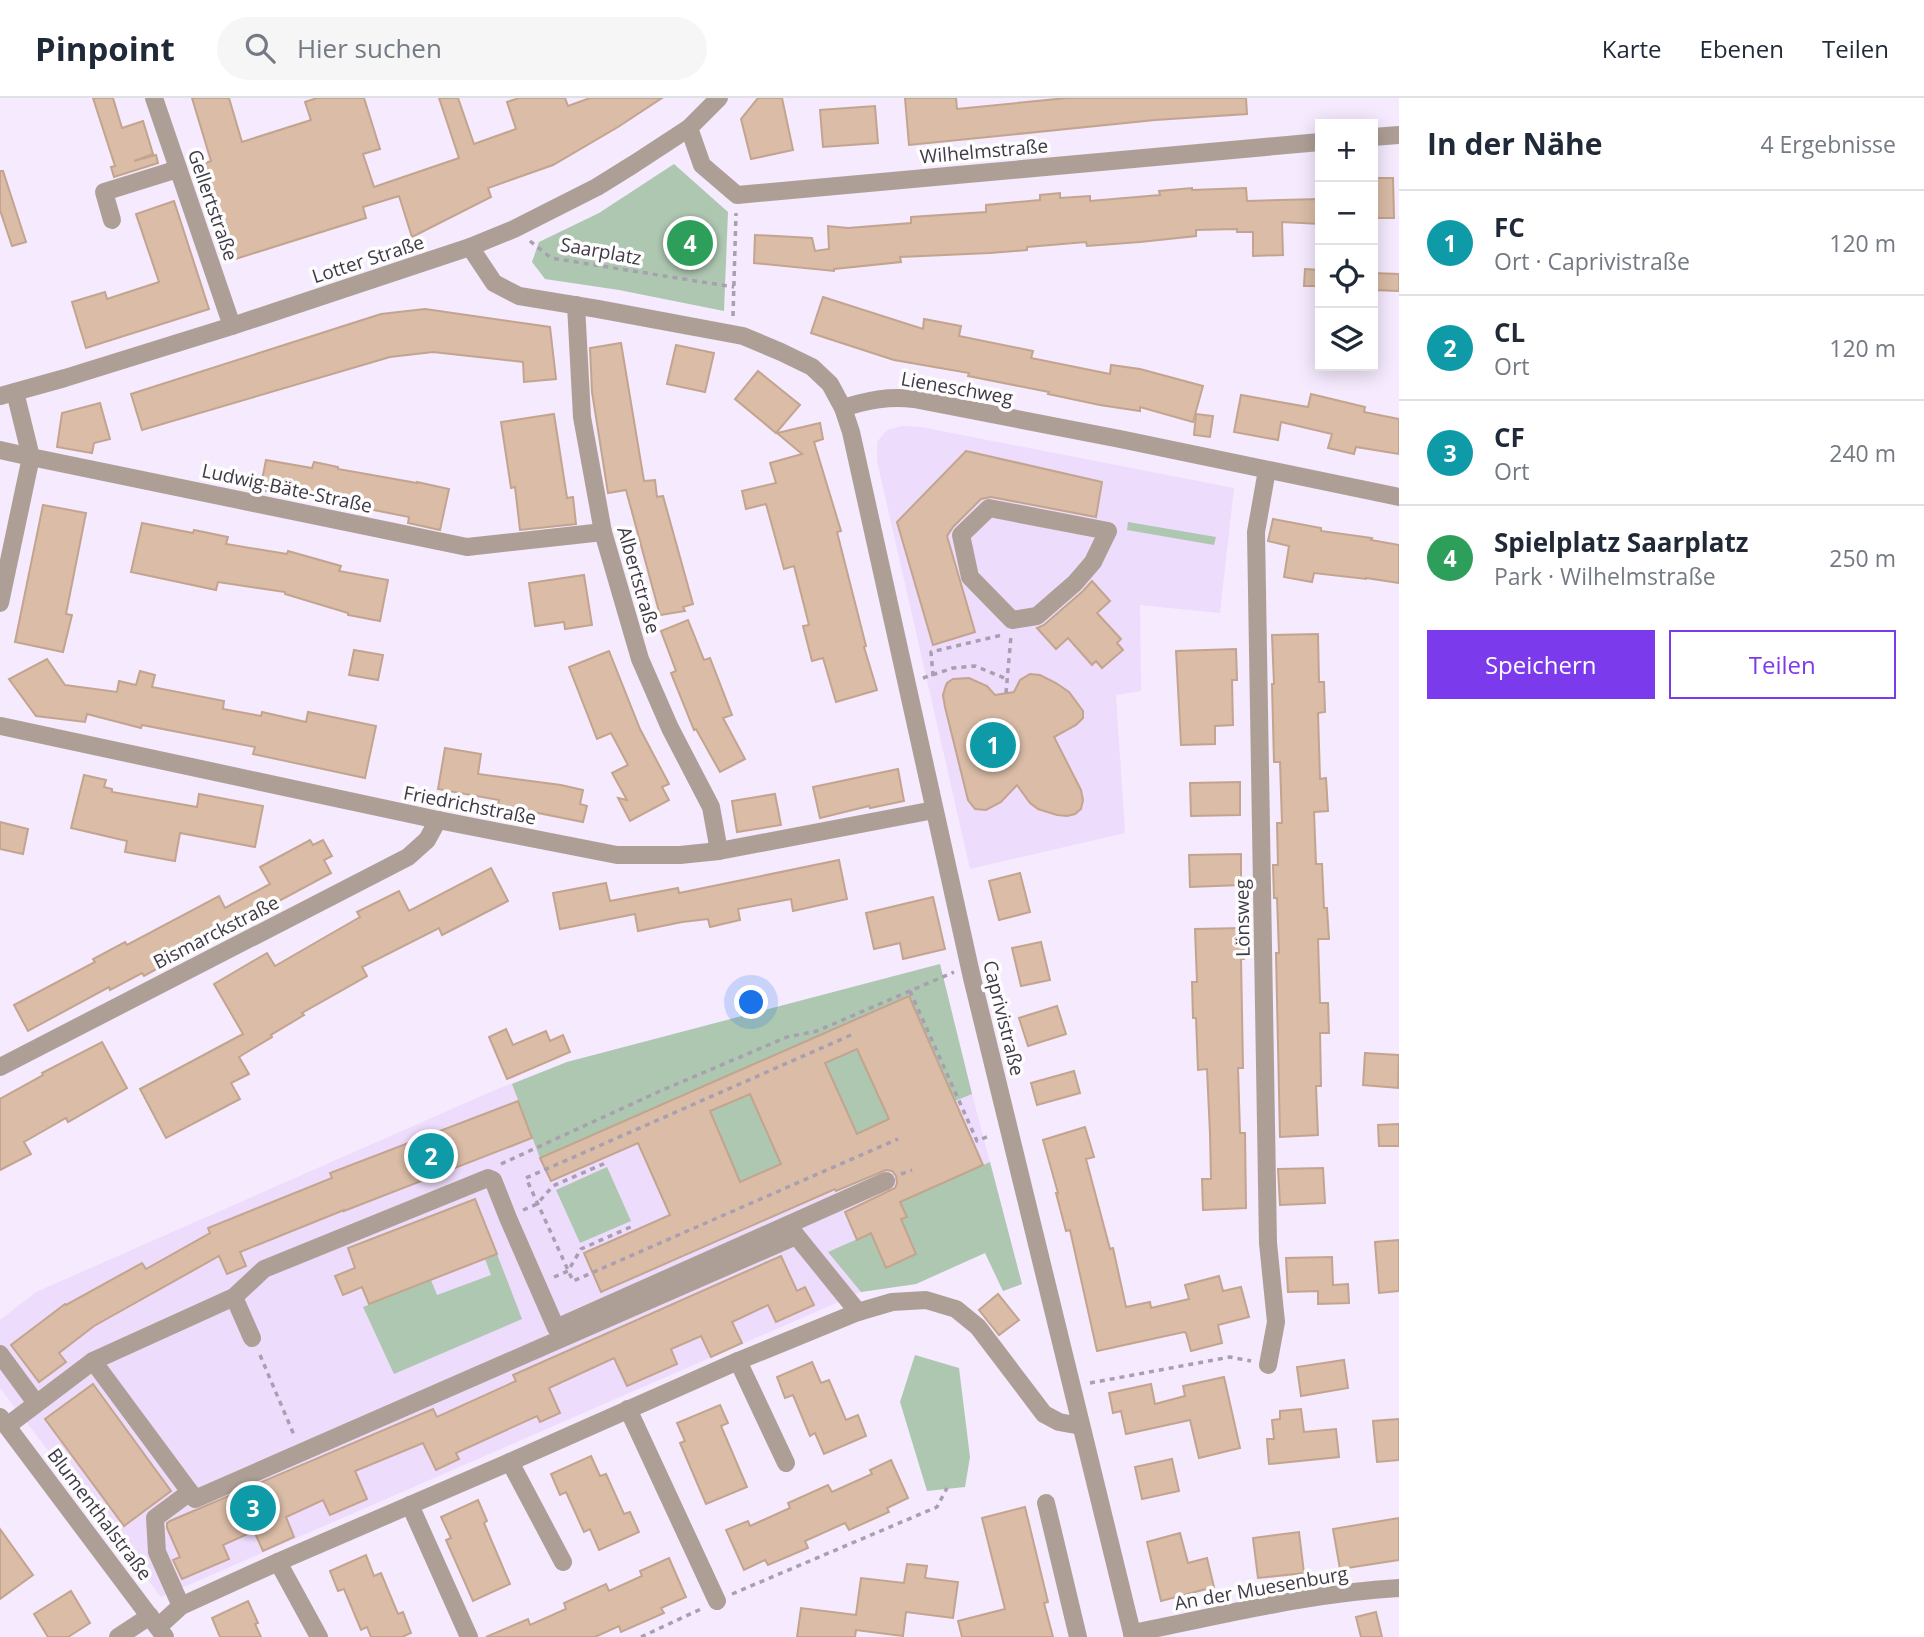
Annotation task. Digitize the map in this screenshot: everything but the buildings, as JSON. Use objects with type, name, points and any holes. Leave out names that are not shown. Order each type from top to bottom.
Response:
[{"type":"street","name":"Gellertstraße","points":[[154,98],[232,326]]},
{"type":"street","name":"Lotter Straße","points":[[8,394],[232,326],[470,247],[514,229],[597,187],[689,128],[719,98]]},
{"type":"street","points":[[689,128],[702,165],[737,195]]},
{"type":"street","points":[[1378,137],[1399,135]]},
{"type":"street","name":"Wilhelmstraße","points":[[737,195],[1315,142]]},
{"type":"street","points":[[112,220],[104,192],[178,169]]},
{"type":"street","points":[[470,247],[494,283],[519,296],[743,336],[782,352],[811,367],[830,384],[843,408]]},
{"type":"street","name":"Albertstraße","points":[[576,305],[582,417],[603,532],[640,659],[670,728],[711,807],[719,851]]},
{"type":"street","points":[[0,603],[31,457],[8,394]]},
{"type":"street","name":"Lieneschweg","points":[[843,408],[869,400],[894,397],[914,399],[1399,497]]},
{"type":"street","name":"Caprivistraße","points":[[843,408],[851,432],[969,966],[1133,1635]]},
{"type":"street","name":"Ludwig-Bäte-Straße","points":[[0,450],[467,547],[603,532]]},
{"type":"street","name":"Lönsweg","points":[[1267,470],[1256,532],[1268,1243],[1276,1322],[1268,1365]]},
{"type":"street","points":[[989,508],[1108,531],[1093,562],[1076,583],[1037,615],[1012,620],[970,577],[961,535],[989,508]]},
{"type":"street","points":[[0,716],[0,727]]},
{"type":"street","name":"Friedrichstraße","points":[[0,727],[617,855],[680,855],[719,851],[934,810]]},
{"type":"street","name":"Bismarckstraße","points":[[0,1067],[408,857],[427,840],[438,820]]},
{"type":"street","points":[[3,1422],[36,1403],[93,1361],[234,1297],[264,1269],[488,1178],[493,1180],[556,1328],[792,1231]]},
{"type":"street","points":[[93,1361],[195,1499],[792,1231],[886,1181]]},
{"type":"street","points":[[792,1231],[858,1312]]},
{"type":"street","points":[[234,1297],[252,1339]]},
{"type":"street","points":[[118,1637],[158,1627],[181,1606],[738,1361],[858,1312],[892,1302],[926,1300],[956,1309],[978,1326],[1044,1414],[1059,1422],[1081,1426]]},
{"type":"street","points":[[0,1354],[36,1403]]},
{"type":"street","points":[[738,1361],[786,1463]]},
{"type":"street","points":[[628,1409],[717,1601]]},
{"type":"street","name":"Blumenthalstraße","points":[[3,1422],[158,1627]]},
{"type":"street","points":[[510,1462],[563,1562]]},
{"type":"street","points":[[181,1606],[157,1552],[155,1518],[190,1492]]},
{"type":"street","points":[[1046,1503],[1078,1637]]},
{"type":"street","points":[[410,1505],[469,1637]]},
{"type":"street","points":[[278,1562],[319,1637]]},
{"type":"street","name":"An der Muesenburg","points":[[1133,1635],[1281,1603],[1399,1588]]},
{"type":"path","points":[[733,316],[737,195]]},
{"type":"path","name":"Saarplatz","points":[[514,229],[551,258],[734,287]]},
{"type":"path","points":[[933,676],[931,652],[1011,633]]},
{"type":"path","points":[[1006,693],[1010,643]]},
{"type":"path","points":[[906,682],[933,676],[953,667],[975,666],[1007,679]]},
{"type":"path","points":[[501,1164],[787,1037],[817,1031],[969,966]]},
{"type":"path","points":[[910,991],[977,1140]]},
{"type":"path","points":[[851,1035],[526,1178],[568,1271],[573,1281],[898,1139]]},
{"type":"path","points":[[553,1186],[608,1162]]},
{"type":"path","points":[[537,1284],[568,1271],[581,1248],[635,1224]]},
{"type":"path","points":[[252,1339],[302,1453]]},
{"type":"path","points":[[1071,1386],[1230,1357],[1268,1365]]},
{"type":"path","points":[[717,1601],[937,1507],[947,1488]]},
{"type":"path","points":[[641,1637],[691,1615]]},
{"type":"shaded area","points":[[902,426],[921,427],[1234,488],[1220,613],[1140,605],[1141,691],[1116,695],[1125,833],[970,869],[877,461],[877,442],[887,430]]},
{"type":"shaded area","points":[[940,964],[1022,1284],[1003,1291],[985,1253],[916,1284],[861,1292],[161,1597],[0,1388],[0,1320],[36,1292],[495,1090],[567,1062]]},
{"type":"green space","points":[[674,164],[728,212],[724,311],[619,290],[545,279],[532,262],[539,242],[599,213]]},
{"type":"green space","points":[[1128,522],[1216,537],[1214,545],[1127,530]]},
{"type":"green space","points":[[940,964],[972,1094],[955,1101],[909,996],[540,1158],[512,1084],[567,1062]]},
{"type":"green space","points":[[857,1049],[889,1119],[857,1134],[825,1063]]},
{"type":"green space","points":[[750,1094],[781,1164],[740,1182],[710,1111]]},
{"type":"green space","points":[[990,1162],[1022,1284],[1003,1291],[985,1253],[916,1284],[861,1292],[828,1252],[871,1233],[886,1267],[916,1254],[901,1219],[907,1216],[897,1194],[922,1192]]},
{"type":"green space","points":[[607,1167],[631,1221],[580,1243],[556,1190]]},
{"type":"green space","points":[[497,1254],[522,1319],[394,1374],[363,1307],[431,1280],[437,1295],[491,1275],[485,1259]]},
{"type":"green space","points":[[915,1355],[959,1368],[970,1457],[965,1487],[927,1491],[900,1402]]},
{"type":"place","name":"Spielplatz Saarplatz","points":[[690,243]]},
{"type":"place","name":"FC","points":[[993,745]]},
{"type":"place","name":"CL","points":[[431,1156]]},
{"type":"place","name":"CF","points":[[253,1508]]}]
